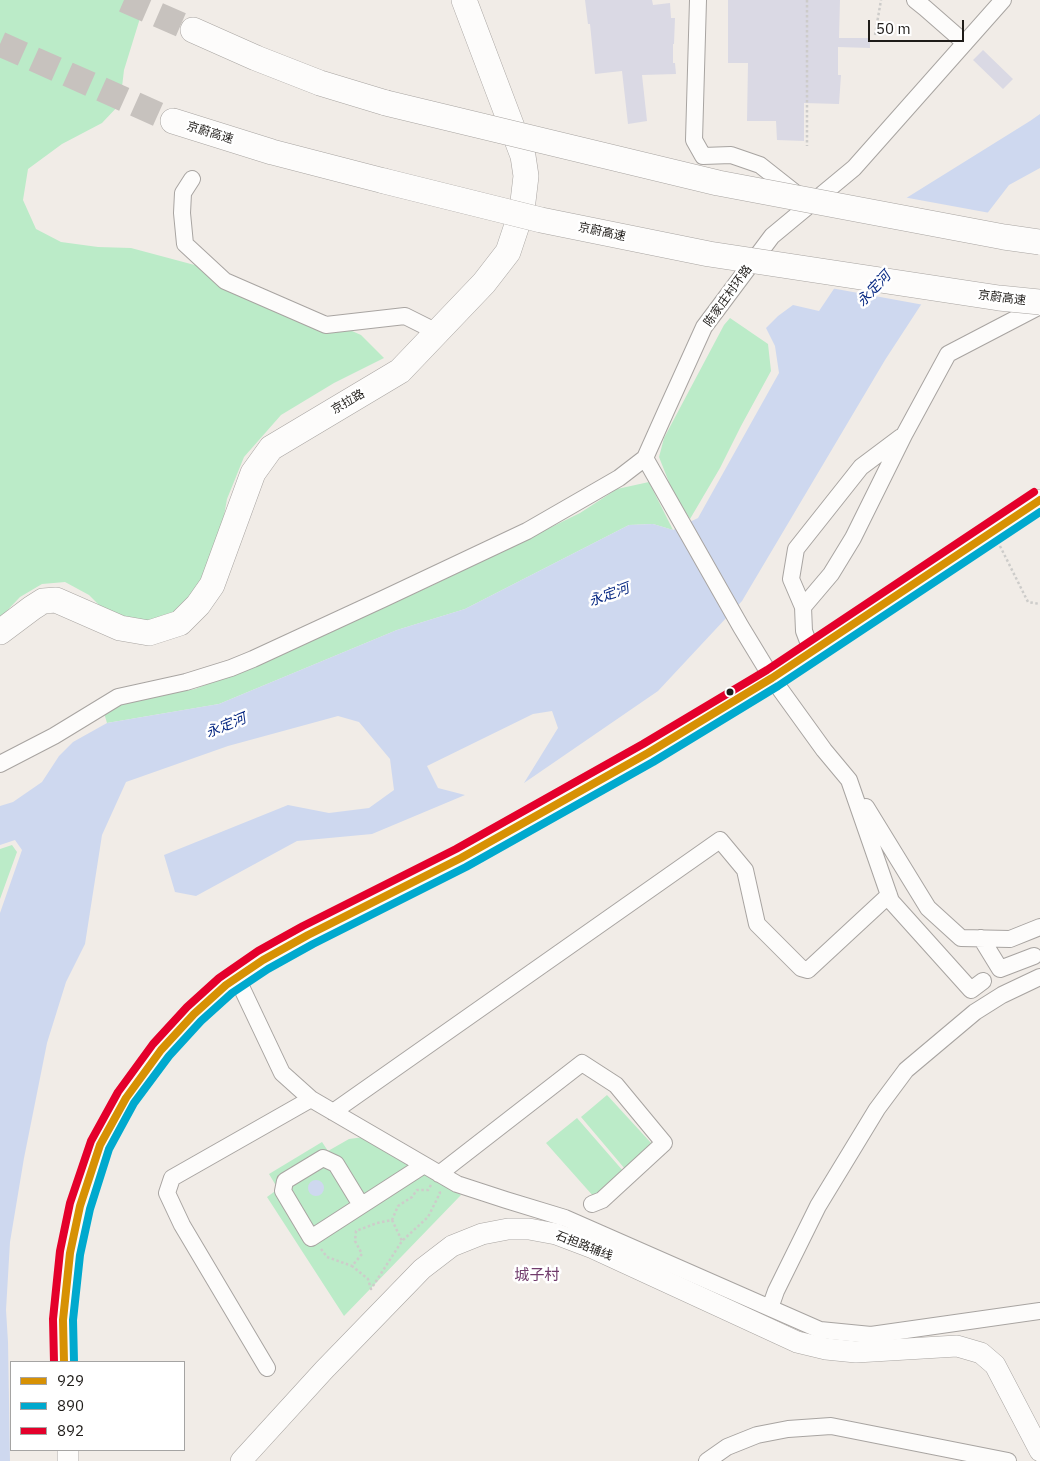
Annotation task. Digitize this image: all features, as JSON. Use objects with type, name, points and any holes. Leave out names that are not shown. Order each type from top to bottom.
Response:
[{"type":"highway","name":"京拉路","points":[[0,632],[43,600],[56,600],[120,628],[150,632],[180,623],[198,605],[212,585],[253,473],[271,448],[400,371],[484,283],[508,252],[522,210],[526,176],[523,156],[464,0]]},
{"type":"highway","points":[[193,30],[256,58],[320,83],[386,103],[718,183],[1004,237],[1040,242]]},
{"type":"highway","name":"京蔚高速","points":[[173,121],[272,152],[541,220],[709,254],[1040,304]]},
{"type":"main road","points":[[64,1361],[63,1320],[70,1253],[80,1206],[100,1145],[126,1098],[162,1050],[194,1014],[226,985],[263,960],[308,935],[461,858],[648,753],[772,678],[1040,500]]},
{"type":"main road","name":"石担路辅线","points":[[241,1461],[324,1370],[422,1269],[452,1246],[482,1234],[529,1229],[556,1234],[593,1248],[779,1334],[826,1350],[856,1352],[957,1346],[981,1353],[995,1365],[1040,1451]]},
{"type":"street","points":[[698,0],[694,140],[703,156],[731,155],[760,166],[809,205]]},
{"type":"street","points":[[915,0],[965,43]]},
{"type":"street","name":"陈家庄村环路","points":[[645,458],[704,328],[772,236],[854,168],[1003,0]]},
{"type":"street","points":[[192,179],[183,192],[182,213],[185,244],[225,281],[326,325],[405,316],[437,332]]},
{"type":"street","points":[[803,607],[831,574],[853,538],[904,435],[948,354],[1040,304]]},
{"type":"street","points":[[812,652],[804,631],[803,607],[791,578],[796,549],[861,467],[904,435]]},
{"type":"street","points":[[0,764],[54,736],[118,697],[186,682],[253,660],[412,586],[527,531],[619,478],[645,458],[772,678],[824,750],[849,780],[928,908],[961,938],[1010,939],[1040,927]]},
{"type":"street","points":[[849,780],[892,901],[971,990],[983,980]]},
{"type":"street","points":[[333,1112],[720,840],[745,870],[757,924],[801,968],[808,970],[889,894]]},
{"type":"street","points":[[981,938],[1000,970],[1034,956]]},
{"type":"street","points":[[770,1308],[776,1291],[818,1206],[878,1109],[906,1070],[975,1012],[1002,995],[1040,977]]},
{"type":"street","points":[[237,978],[282,1073],[311,1099],[424,1165],[437,1177],[565,1218],[820,1330],[871,1335],[1040,1311]]},
{"type":"street","points":[[437,1177],[582,1063],[616,1085],[664,1143],[602,1200],[592,1204]]},
{"type":"street","points":[[267,1368],[182,1225],[167,1192],[172,1178],[311,1099]]},
{"type":"street","points":[[361,1205],[336,1164],[323,1158],[286,1181],[283,1191],[311,1238],[424,1165]]},
{"type":"street","points":[[707,1461],[727,1448],[757,1435],[788,1429],[831,1426],[1008,1461]]},
{"type":"path","points":[[807,0],[807,146]]},
{"type":"path","points":[[875,35],[881,0]]},
{"type":"path","points":[[993,532],[1028,602],[1040,604]]},
{"type":"path","points":[[402,1241],[392,1220],[398,1206],[412,1197],[417,1190],[428,1190],[437,1177]]},
{"type":"path","points":[[311,1238],[327,1257],[352,1266],[368,1279],[371,1289],[402,1241],[428,1217],[440,1193],[437,1177]]},
{"type":"path","points":[[352,1266],[362,1254],[355,1241],[356,1231],[377,1223],[392,1220]]},
{"type":"green space","points":[[0,0],[150,0],[141,15],[124,70],[120,104],[102,123],[62,144],[28,169],[23,200],[36,229],[61,242],[98,247],[131,248],[217,271],[361,335],[384,358],[334,383],[281,415],[244,457],[227,499],[218,549],[200,588],[173,619],[138,626],[109,615],[89,595],[65,582],[42,584],[20,597],[0,618]]},
{"type":"green space","points":[[730,318],[768,344],[771,371],[720,468],[690,519],[672,490],[659,457],[664,438],[724,325]]},
{"type":"green space","points":[[649,482],[673,530],[653,524],[629,525],[465,609],[397,630],[219,704],[107,723],[102,706],[195,689],[265,661],[431,586],[580,513],[617,489]]},
{"type":"green space","points":[[12,845],[17,852],[0,899],[0,849]]},
{"type":"green space","points":[[607,1095],[652,1144],[625,1169],[581,1117]]},
{"type":"green space","points":[[577,1118],[624,1172],[594,1197],[546,1143]]},
{"type":"green space","points":[[364,1137],[461,1195],[344,1316],[267,1197],[278,1189],[269,1174],[322,1142],[328,1151],[349,1139]]},
{"type":"water","name":"永定河","points":[[1040,114],[1040,168],[1009,185],[943,271],[885,360],[742,601],[658,691],[524,783],[558,728],[552,711],[533,714],[427,766],[438,788],[465,795],[372,834],[297,841],[196,896],[175,892],[164,855],[288,805],[329,813],[369,808],[394,790],[390,759],[359,722],[338,716],[228,746],[126,782],[102,835],[85,944],[66,982],[47,1043],[24,1158],[10,1242],[6,1310],[10,1461],[0,1461],[0,913],[22,850],[15,840],[0,845],[0,806],[13,802],[42,782],[59,756],[73,742],[107,723],[219,704],[397,630],[465,609],[629,525],[653,524],[673,530],[698,518],[779,373],[775,346],[766,328],[793,305],[819,311],[887,210]]},
{"type":"water","points":[[316,1180],[324,1188],[316,1196],[308,1188]]},
{"type":"pier","points":[[903,197],[990,213],[945,273],[924,305],[831,288],[885,208]]},
{"type":"building","points":[[585,0],[652,0],[653,5],[670,3],[671,18],[675,18],[673,63],[675,63],[676,74],[642,75],[647,121],[628,124],[622,71],[595,74],[590,24],[588,24]]},
{"type":"building","points":[[728,0],[840,0],[839,38],[870,38],[870,48],[838,47],[838,75],[841,75],[839,104],[804,103],[804,141],[777,140],[776,121],[747,121],[748,63],[728,63]]},
{"type":"building","points":[[983,50],[1013,79],[1003,89],[973,60]]},
{"type":"tunnel","points":[[124,0],[193,30]]},
{"type":"tunnel","points":[[0,44],[173,121]]},
{"type":"transit line","name":"892","points":[[54,1361],[53,1319],[60,1251],[70,1203],[91,1141],[118,1092],[153,1044],[187,1007],[219,978],[258,951],[303,926],[456,849],[643,744],[767,670],[1034,492]]},
{"type":"transit line","name":"929","points":[[64,1361],[63,1320],[70,1253],[80,1206],[100,1145],[126,1098],[161,1050],[194,1014],[226,985],[263,960],[308,935],[461,858],[648,753],[772,678],[1040,500]]},
{"type":"transit line","name":"890","points":[[74,1361],[73,1320],[80,1255],[90,1209],[109,1149],[134,1103],[169,1056],[201,1021],[232,993],[268,969],[313,944],[466,867],[653,762],[778,686],[1040,512]]},
{"type":"district","name":"城子村","points":[[537,1276]]}]
